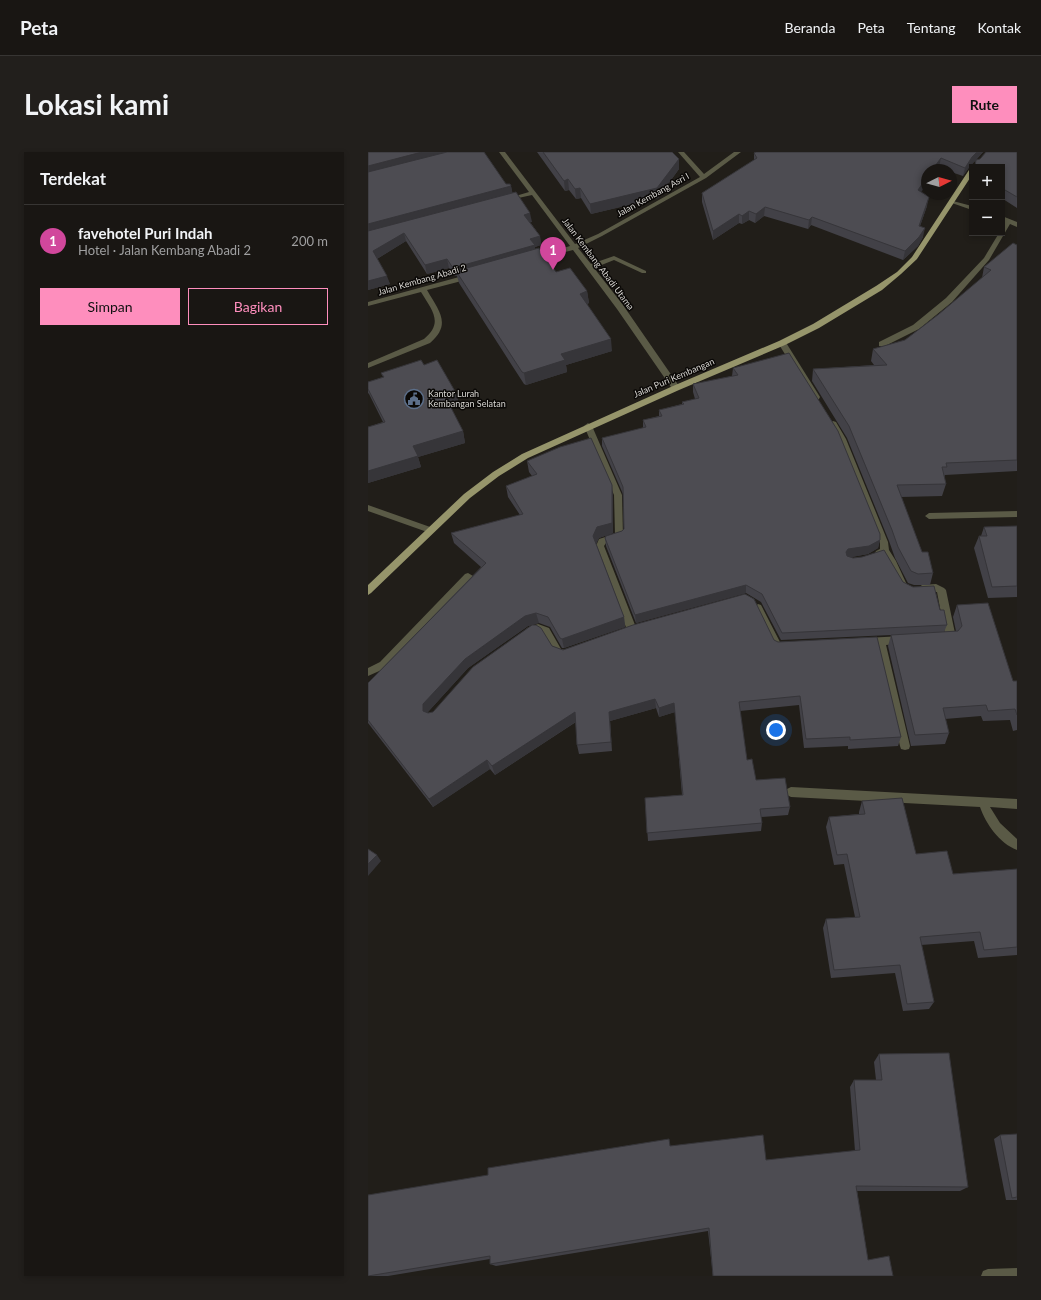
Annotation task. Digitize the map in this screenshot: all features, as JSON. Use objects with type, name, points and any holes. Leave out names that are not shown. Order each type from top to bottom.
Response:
[{"type":"main road","name":"Jalan Puri Kembangan","points":[[368,591],[466,496],[496,474],[525,456],[588,426],[782,343],[879,288],[899,273],[915,258],[969,174]]},
{"type":"street","name":"Jalan Kembang Abadi Utama","points":[[502,152],[620,307],[676,388]]},
{"type":"street","points":[[681,152],[704,177]]},
{"type":"street","name":"Jalan Kembang Asri I","points":[[574,247],[600,235],[704,177],[738,152]]},
{"type":"street","points":[[497,203],[533,193]]},
{"type":"street","points":[[951,201],[969,207]]},
{"type":"street","points":[[1005,219],[1017,224]]},
{"type":"street","points":[[882,344],[916,327],[949,300],[987,259],[1010,221]]},
{"type":"street","points":[[521,262],[574,247]]},
{"type":"street","points":[[589,267],[614,258],[644,272]]},
{"type":"street","name":"Jalan Kembang Abadi 2","points":[[368,304],[476,275]]},
{"type":"street","points":[[368,366],[427,341],[439,330],[440,322],[438,315],[423,289]]},
{"type":"street","points":[[782,343],[842,439],[884,542],[885,551],[892,561],[903,587],[911,590],[936,588],[941,590],[951,638],[935,638]]},
{"type":"street","points":[[588,426],[618,495],[619,536],[602,541],[600,546],[632,630]]},
{"type":"street","points":[[368,508],[430,530]]},
{"type":"street","points":[[929,516],[1017,514]]},
{"type":"street","points":[[869,558],[885,551]]},
{"type":"street","points":[[368,672],[383,665],[468,576]]},
{"type":"street","points":[[750,600],[757,606],[777,646],[795,645]]},
{"type":"street","points":[[519,638],[531,630],[538,628],[546,631],[558,652],[564,654],[572,652]]},
{"type":"street","points":[[857,642],[912,640]]},
{"type":"street","points":[[880,641],[905,746]]},
{"type":"street","points":[[791,792],[1017,804]]},
{"type":"street","points":[[983,802],[990,819],[1004,835],[1017,845]]},
{"type":"street","points":[[988,1276],[1017,1275]]},
{"type":"building","points":[[368,152],[422,152],[368,166]]},
{"type":"building","points":[[447,152],[484,152],[506,184],[510,184],[511,186],[368,224],[368,172]]},
{"type":"building","points":[[543,152],[672,152],[679,159],[657,188],[590,204],[580,188],[575,189],[568,179],[564,181]]},
{"type":"building","points":[[977,152],[965,168],[941,158],[936,164],[921,164],[921,186],[918,190],[921,192],[921,200],[928,200],[919,226],[925,228],[919,237],[905,251],[812,217],[809,220],[765,207],[756,214],[749,211],[742,216],[739,214],[713,231],[702,193],[757,158],[754,153]]},
{"type":"building","points":[[986,152],[1017,152],[1017,197],[1005,190],[1005,164],[975,164],[976,160],[980,159]]},
{"type":"building","points":[[516,192],[530,213],[524,215],[540,236],[530,239],[535,245],[453,268],[447,259],[425,265],[404,233],[373,251],[387,276],[368,281],[368,231]]},
{"type":"building","points":[[1013,243],[1017,245],[1017,460],[946,463],[947,467],[942,467],[946,484],[897,485],[922,552],[928,552],[933,573],[918,574],[911,571],[898,547],[849,426],[813,369],[887,365],[873,349],[905,340],[939,314],[991,270],[984,267]]},
{"type":"building","points":[[539,248],[556,272],[570,268],[587,291],[580,294],[611,339],[561,354],[565,360],[524,373],[456,271]]},
{"type":"building","points":[[789,353],[838,431],[880,534],[880,540],[869,546],[848,549],[846,552],[847,556],[853,558],[862,557],[884,550],[903,582],[913,587],[934,586],[940,610],[944,610],[947,625],[782,633],[762,594],[746,585],[635,615],[605,538],[606,536],[624,529],[623,487],[602,438],[646,427],[643,420],[662,416],[659,410],[684,404],[682,402],[699,398],[693,384],[738,375],[733,368]]},
{"type":"building","points":[[421,360],[424,365],[437,360],[456,393],[445,396],[463,431],[413,446],[418,456],[368,471],[368,427],[385,422],[368,389],[368,382],[384,377],[381,373]]},
{"type":"building","points":[[591,438],[612,485],[612,523],[597,527],[593,536],[624,617],[562,639],[548,617],[536,613],[525,616],[465,659],[423,704],[423,711],[428,713],[433,712],[473,667],[532,625],[536,625],[541,628],[552,646],[563,650],[633,625],[745,594],[754,599],[774,640],[778,642],[877,637],[901,737],[850,740],[850,737],[806,739],[800,696],[739,702],[747,760],[752,759],[756,780],[785,778],[790,807],[760,809],[762,823],[647,833],[645,798],[683,795],[674,703],[659,708],[655,699],[609,712],[611,742],[577,745],[575,712],[492,766],[487,760],[429,799],[368,720],[368,683],[486,563],[451,533],[523,514],[506,486],[537,474],[527,461],[560,447]]},
{"type":"building","points":[[1017,526],[1017,586],[992,587],[979,536],[987,536],[984,527]]},
{"type":"building","points":[[988,603],[1013,681],[1017,681],[1017,715],[1015,709],[988,711],[986,705],[943,708],[949,733],[915,735],[891,635],[958,631],[962,626],[957,605]]},
{"type":"building","points":[[902,798],[916,854],[947,851],[953,874],[1017,869],[1017,947],[984,950],[980,932],[920,937],[934,1002],[907,1004],[900,965],[834,970],[826,919],[860,917],[847,854],[837,855],[829,817],[865,814],[862,801]]},
{"type":"building","points":[[368,849],[377,855],[368,864]]},
{"type":"building","points":[[949,1053],[968,1187],[856,1186],[868,1260],[889,1256],[893,1276],[713,1276],[709,1228],[490,1264],[490,1256],[368,1276],[368,1195],[488,1175],[488,1168],[669,1139],[670,1146],[763,1135],[766,1160],[860,1150],[854,1080],[882,1080],[879,1054]]},
{"type":"building","points":[[1017,1134],[1017,1197],[1012,1198],[1000,1135]]},
{"type":"place","name":"favehotel Puri Indah","points":[[553,270]]},
{"type":"place","name":"Kantor Lurah Kembangan Selatan","points":[[414,399]]}]
